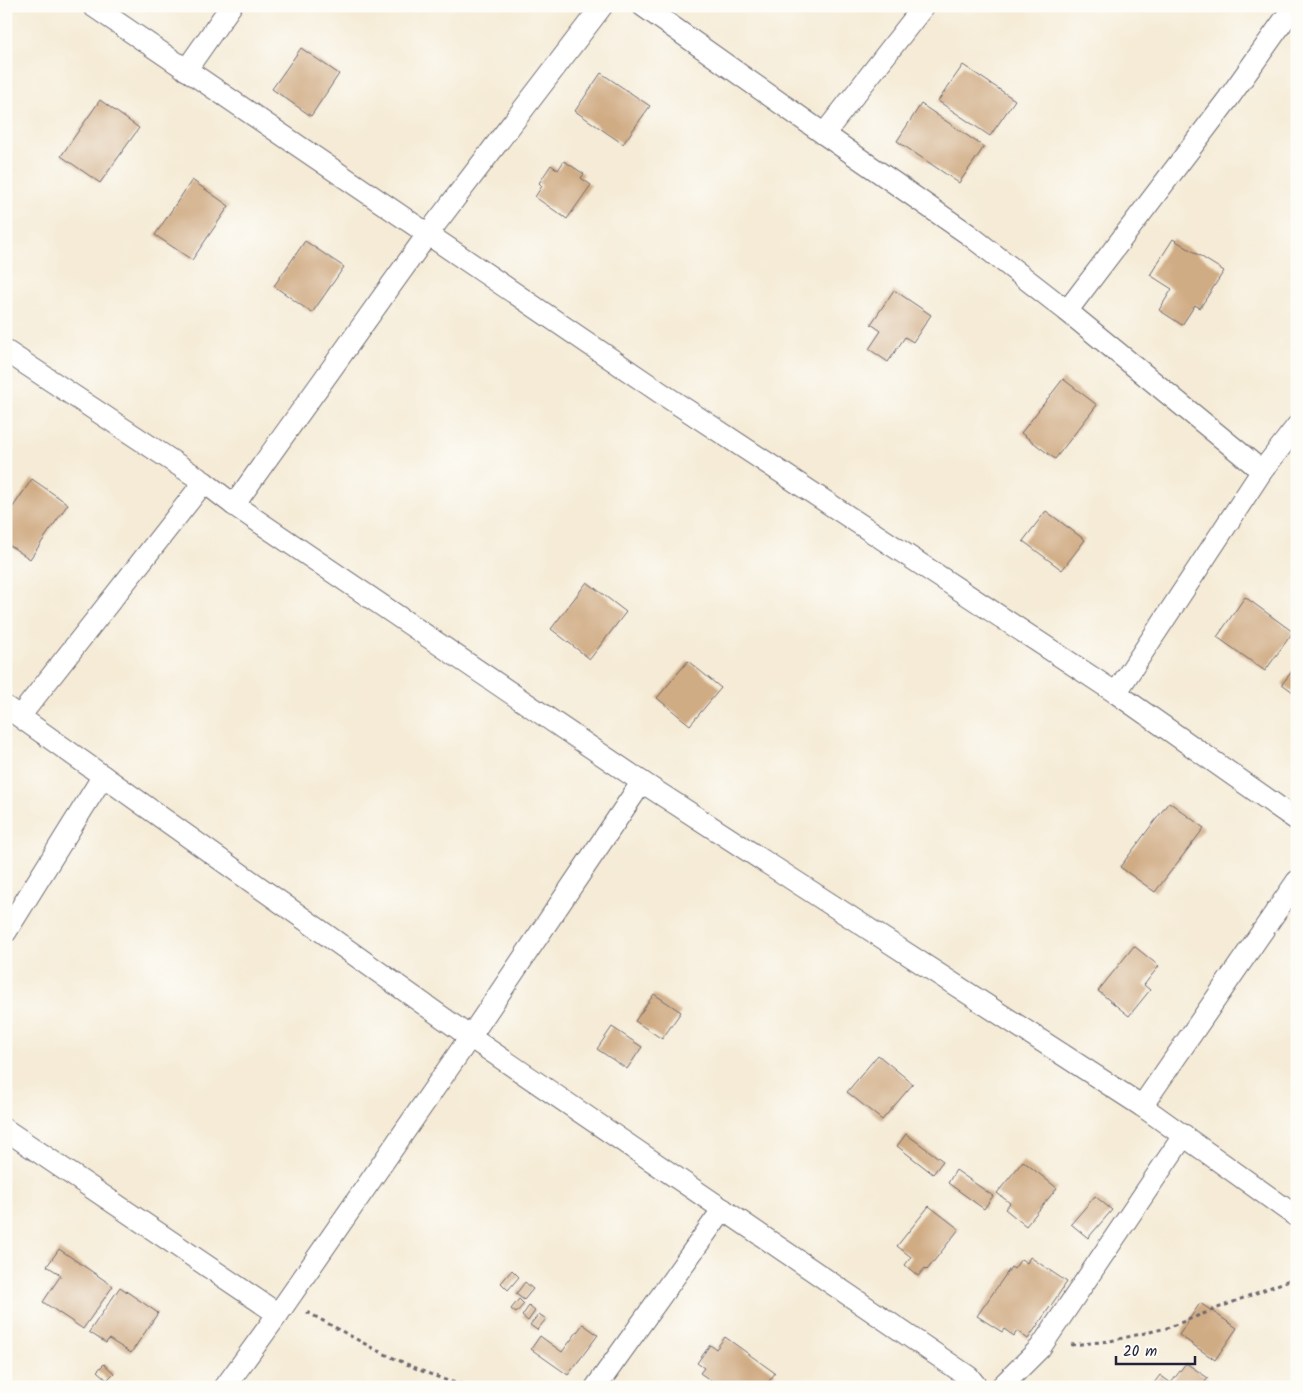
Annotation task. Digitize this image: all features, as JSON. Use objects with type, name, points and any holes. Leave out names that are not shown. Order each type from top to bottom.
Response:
[{"type":"street","points":[[93,6],[669,398],[1116,693],[1297,820]]},
{"type":"street","points":[[186,70],[230,6]]},
{"type":"street","points":[[234,505],[427,235],[602,6]]},
{"type":"street","points":[[643,6],[968,234],[1067,311],[1262,471]]},
{"type":"street","points":[[824,134],[924,6]]},
{"type":"street","points":[[1067,311],[1228,99],[1294,6]]},
{"type":"street","points":[[6,352],[204,482],[234,505],[642,782],[1142,1106],[1297,1217]]},
{"type":"street","points":[[1116,693],[1262,471],[1297,426]]},
{"type":"street","points":[[204,482],[13,711],[470,1037],[968,1377],[977,1387]]},
{"type":"street","points":[[6,932],[103,776]]},
{"type":"street","points":[[226,1386],[470,1037],[642,782]]},
{"type":"street","points":[[1142,1106],[1297,881]]},
{"type":"street","points":[[6,1130],[283,1307]]},
{"type":"street","points":[[1001,1387],[1040,1348],[1184,1136]]},
{"type":"street","points":[[596,1387],[722,1209]]},
{"type":"path","points":[[1040,1348],[1110,1341],[1167,1328],[1297,1277]]},
{"type":"path","points":[[283,1307],[422,1371],[448,1381],[475,1387]]},
{"type":"building","points":[[301,48],[339,74],[311,116],[272,89]]},
{"type":"building","points":[[963,65],[1015,100],[990,136],[938,101]]},
{"type":"building","points":[[601,73],[650,106],[623,144],[575,111]]},
{"type":"building","points":[[100,100],[139,128],[100,183],[61,156]]},
{"type":"building","points":[[921,104],[984,147],[959,183],[897,141]]},
{"type":"building","points":[[564,161],[584,174],[581,178],[591,185],[567,219],[535,197],[542,186],[539,183],[551,165],[558,170]]},
{"type":"building","points":[[192,180],[229,206],[192,260],[155,235]]},
{"type":"building","points":[[1173,239],[1224,271],[1200,308],[1195,305],[1182,325],[1159,310],[1172,289],[1150,275]]},
{"type":"building","points":[[305,241],[344,267],[312,313],[274,286]]},
{"type":"building","points":[[894,290],[931,315],[913,342],[905,337],[888,362],[869,349],[881,331],[871,324]]},
{"type":"building","points":[[1063,379],[1097,405],[1055,459],[1021,433]]},
{"type":"building","points":[[32,479],[68,504],[30,559],[6,543],[6,517]]},
{"type":"building","points":[[1046,511],[1085,540],[1062,570],[1023,541]]},
{"type":"building","points":[[587,582],[626,612],[590,659],[551,629]]},
{"type":"building","points":[[1245,597],[1293,632],[1265,671],[1217,637]]},
{"type":"building","points":[[688,661],[721,688],[690,725],[657,698]]},
{"type":"building","points":[[1297,665],[1297,695],[1282,684]]},
{"type":"building","points":[[1169,802],[1204,828],[1155,892],[1120,867]]},
{"type":"building","points":[[1134,946],[1159,966],[1144,985],[1150,990],[1129,1016],[1098,991]]},
{"type":"building","points":[[654,994],[681,1012],[662,1039],[635,1021]]},
{"type":"building","points":[[612,1027],[642,1047],[627,1069],[597,1049]]},
{"type":"building","points":[[878,1055],[913,1084],[882,1120],[847,1092]]},
{"type":"building","points":[[906,1134],[943,1161],[933,1174],[897,1146]]},
{"type":"building","points":[[1023,1161],[1057,1188],[1026,1226],[1005,1209],[1010,1203],[997,1193]]},
{"type":"building","points":[[956,1170],[993,1196],[984,1209],[948,1183]]},
{"type":"building","points":[[1095,1196],[1112,1210],[1088,1238],[1071,1224]]},
{"type":"building","points":[[929,1206],[959,1229],[927,1270],[925,1268],[918,1276],[905,1265],[911,1257],[897,1246]]},
{"type":"building","points":[[59,1249],[113,1286],[83,1329],[43,1302],[61,1275],[47,1266]]},
{"type":"building","points":[[1030,1257],[1067,1282],[1028,1339],[1017,1331],[1014,1336],[1004,1329],[1002,1332],[977,1316],[1011,1267],[1014,1269],[1021,1259],[1027,1263]]},
{"type":"building","points":[[512,1270],[519,1277],[508,1290],[501,1283]]},
{"type":"building","points":[[525,1282],[533,1289],[524,1300],[516,1294]]},
{"type":"building","points":[[120,1287],[158,1313],[131,1353],[109,1339],[106,1343],[89,1332]]},
{"type":"building","points":[[519,1299],[524,1304],[516,1313],[511,1309]]},
{"type":"building","points":[[1200,1303],[1237,1328],[1215,1360],[1179,1335]]},
{"type":"building","points":[[529,1306],[535,1311],[528,1321],[522,1316]]},
{"type":"building","points":[[539,1314],[546,1319],[537,1330],[530,1325]]},
{"type":"building","points":[[583,1324],[598,1335],[568,1375],[531,1349],[540,1336],[562,1352]]},
{"type":"building","points":[[725,1337],[775,1373],[765,1387],[720,1387],[700,1373],[704,1368],[697,1363],[710,1345],[716,1349]]},
{"type":"building","points":[[1186,1363],[1208,1378],[1201,1387],[1151,1387],[1160,1375],[1171,1383]]},
{"type":"building","points":[[104,1364],[114,1373],[107,1380],[97,1371]]}]
